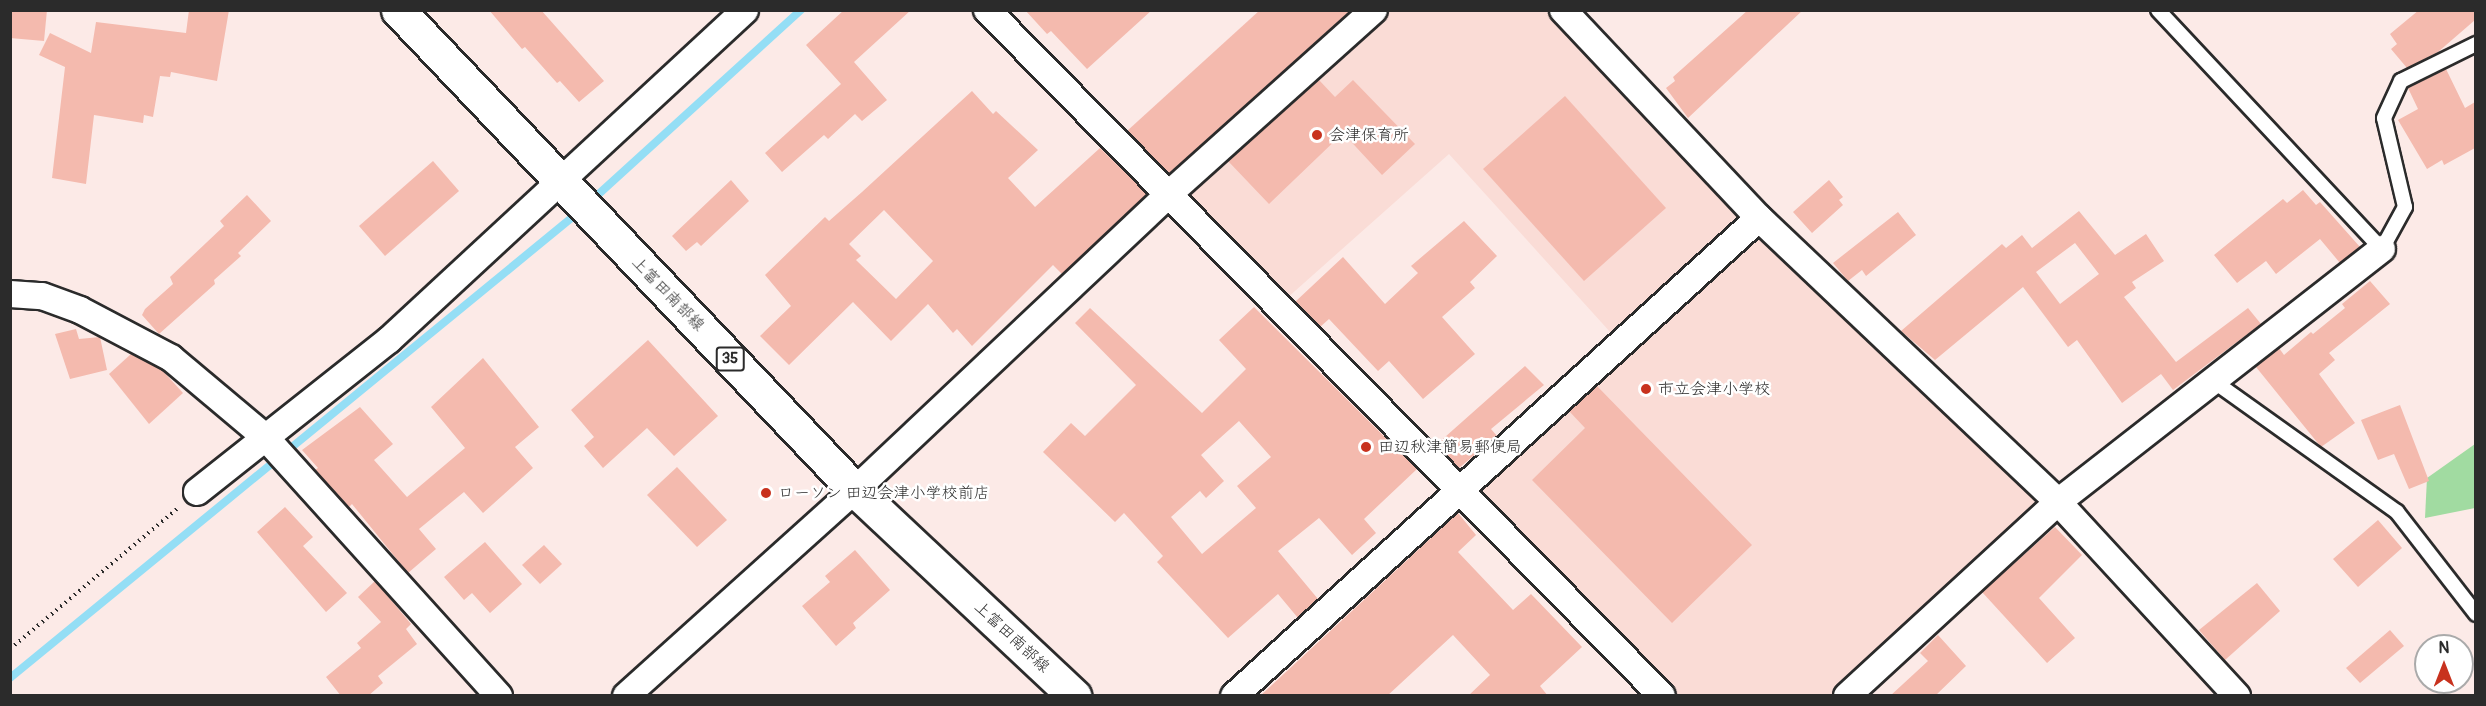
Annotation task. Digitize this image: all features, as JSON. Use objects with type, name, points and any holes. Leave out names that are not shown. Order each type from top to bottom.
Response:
[{"type":"main road","name":"上富田南部線","points":[[398,10],[855,490],[1074,696]]},
{"type":"street","points":[[197,492],[389,340],[745,10]]},
{"type":"street","points":[[987,10],[1662,696]]},
{"type":"street","points":[[626,696],[855,490],[1169,194],[1374,10]]},
{"type":"street","points":[[1563,10],[1759,218],[2058,502],[2237,696]]},
{"type":"street","points":[[1234,696],[1759,218]]},
{"type":"street","points":[[1847,696],[2058,502],[2382,249]]},
{"type":"street","points":[[10,294],[42,296],[80,310],[171,358],[265,437],[499,696]]},
{"type":"lane","points":[[2158,10],[2382,249],[2405,207],[2384,118],[2401,81],[2475,44]]},
{"type":"lane","points":[[2212,380],[2397,512],[2475,614]]},
{"type":"path","points":[[10,649],[197,492]]},
{"type":"shaded area","points":[[1381,11],[1560,11],[2058,502],[1847,695],[1662,695],[1459,492],[1621,344],[1449,154],[1286,299],[1183,194]]},
{"type":"green space","points":[[2475,444],[2475,508],[2425,518],[2427,478]]},
{"type":"building","points":[[10,10],[47,10],[44,41],[10,38]]},
{"type":"building","points":[[189,10],[229,10],[217,81],[171,72],[170,77],[160,76],[153,117],[144,115],[143,123],[94,115],[86,184],[52,178],[65,67],[39,55],[50,33],[91,53],[96,22],[186,33]]},
{"type":"building","points":[[489,10],[541,10],[604,81],[579,102],[560,81],[557,83],[525,47],[522,49]]},
{"type":"building","points":[[844,10],[911,10],[854,62],[887,100],[862,121],[855,114],[828,139],[824,135],[782,172],[765,153],[841,84],[806,45]]},
{"type":"building","points":[[1025,10],[1152,10],[1087,69],[1051,31],[1047,34]]},
{"type":"building","points":[[1260,10],[1351,10],[1169,174],[1127,131]]},
{"type":"building","points":[[1748,10],[1803,10],[1688,118],[1666,88],[1675,81],[1673,77]]},
{"type":"building","points":[[2419,10],[2475,10],[2475,20],[2438,52],[2407,68],[2391,49],[2397,44],[2390,34]]},
{"type":"building","points":[[2446,69],[2465,108],[2475,102],[2475,148],[2444,165],[2442,160],[2427,169],[2398,120],[2418,109],[2408,88]]},
{"type":"building","points":[[1319,80],[1335,97],[1353,80],[1415,144],[1382,175],[1343,133],[1269,204],[1228,161]]},
{"type":"building","points":[[972,91],[993,114],[996,111],[1038,150],[1008,178],[1035,207],[1100,148],[1147,194],[1062,274],[1053,265],[972,346],[957,329],[953,333],[928,304],[891,341],[853,302],[789,365],[760,336],[791,306],[765,275],[825,217],[829,221]],"holes":[[[884,210],[933,261],[896,299],[856,260],[861,256],[849,244]]]},
{"type":"building","points":[[1565,96],[1666,208],[1584,281],[1483,169]]},
{"type":"building","points":[[433,161],[459,191],[385,256],[359,226]]},
{"type":"building","points":[[731,180],[749,201],[701,246],[697,242],[686,251],[672,236]]},
{"type":"building","points":[[1829,180],[1843,197],[1839,200],[1843,205],[1812,233],[1793,212]]},
{"type":"building","points":[[2303,190],[2316,205],[2320,202],[2360,247],[2340,263],[2320,239],[2276,274],[2266,261],[2237,283],[2214,255],[2283,199],[2287,203]]},
{"type":"building","points":[[247,195],[271,221],[238,253],[241,256],[214,280],[215,284],[159,334],[142,315],[145,309],[173,284],[170,277],[224,226],[220,221]]},
{"type":"building","points":[[2079,211],[2115,255],[2146,234],[2164,261],[2132,282],[2136,288],[2124,297],[2176,362],[2248,308],[2261,324],[2173,390],[2161,374],[2122,403],[2077,340],[2068,347],[2023,287],[1935,360],[1901,331],[2002,244],[2006,248],[2022,235],[2032,248]],"holes":[[[2075,243],[2099,274],[2060,304],[2036,272]]]},
{"type":"building","points":[[1898,212],[1916,235],[1866,276],[1862,270],[1848,281],[1833,263]]},
{"type":"building","points":[[1464,221],[1497,256],[1470,282],[1475,288],[1442,317],[1475,354],[1423,399],[1389,361],[1378,371],[1329,319],[1320,327],[1295,302],[1343,257],[1385,304],[1418,273],[1411,266]]},
{"type":"building","points":[[2370,281],[2390,304],[2329,353],[2335,360],[2319,374],[2355,423],[2321,447],[2256,367],[2279,348],[2284,355],[2311,332],[2313,334],[2345,308],[2342,304]]},
{"type":"building","points":[[1254,307],[1417,469],[1364,519],[1376,533],[1352,555],[1319,518],[1278,551],[1318,599],[1298,618],[1278,594],[1228,638],[1157,562],[1163,556],[1124,513],[1115,522],[1043,452],[1071,423],[1085,436],[1136,385],[1075,323],[1090,308],[1202,413],[1246,369],[1219,340]],"holes":[[[1239,421],[1271,457],[1237,486],[1256,508],[1202,554],[1171,517],[1200,491],[1206,498],[1224,481],[1201,455]]]},
{"type":"building","points":[[76,329],[79,339],[100,337],[107,370],[70,379],[55,334]]},
{"type":"building","points":[[648,340],[718,416],[674,456],[647,428],[603,468],[584,446],[594,437],[571,410]]},
{"type":"building","points":[[131,354],[162,370],[183,393],[149,424],[109,374]]},
{"type":"building","points":[[483,358],[539,427],[515,447],[533,468],[483,513],[464,492],[419,529],[436,549],[408,573],[352,504],[349,507],[315,470],[318,468],[302,450],[360,407],[393,444],[374,460],[407,497],[465,448],[431,407]]},
{"type":"building","points":[[1525,366],[1544,385],[1491,429],[1497,436],[1459,468],[1436,445]]},
{"type":"building","points":[[1597,386],[1752,545],[1672,623],[1532,480],[1585,428],[1569,411]]},
{"type":"building","points":[[2400,405],[2429,481],[2409,489],[2394,454],[2378,460],[2361,420]]},
{"type":"building","points":[[677,467],[727,520],[697,547],[647,495]]},
{"type":"building","points":[[285,507],[313,537],[303,546],[347,593],[326,612],[257,532]]},
{"type":"building","points":[[1458,513],[1476,535],[1458,552],[1513,610],[1531,594],[1582,647],[1540,686],[1548,696],[1468,696],[1490,675],[1453,635],[1387,696],[1260,696]]},
{"type":"building","points":[[2378,520],[2402,548],[2358,587],[2333,559]]},
{"type":"building","points":[[2055,527],[2082,555],[2039,598],[2075,638],[2047,663],[1982,592]]},
{"type":"building","points":[[485,542],[522,584],[490,613],[472,593],[464,600],[444,577]]},
{"type":"building","points":[[544,545],[562,564],[540,584],[522,565]]},
{"type":"building","points":[[855,550],[890,590],[853,623],[856,628],[836,646],[802,606],[830,582],[825,576]]},
{"type":"building","points":[[375,581],[411,624],[406,629],[417,644],[378,676],[383,683],[368,696],[341,696],[326,677],[361,648],[357,643],[381,622],[358,597]]},
{"type":"building","points":[[2257,583],[2280,611],[2225,660],[2199,630]]},
{"type":"building","points":[[2390,630],[2404,646],[2360,683],[2346,668]]},
{"type":"building","points":[[1938,635],[1966,666],[1935,696],[1890,696],[1928,661],[1920,653]]},
{"type":"waterway","points":[[591,201],[801,10]]},
{"type":"waterway","points":[[10,678],[580,211]]},
{"type":"place","name":"会津保育所","points":[[1317,135]]},
{"type":"place","name":"市立会津小学校","points":[[1646,389]]},
{"type":"place","name":"田辺秋津簡易郵便局","points":[[1366,447]]},
{"type":"place","name":"ローソン 田辺会津小学校前店","points":[[766,493]]}]
